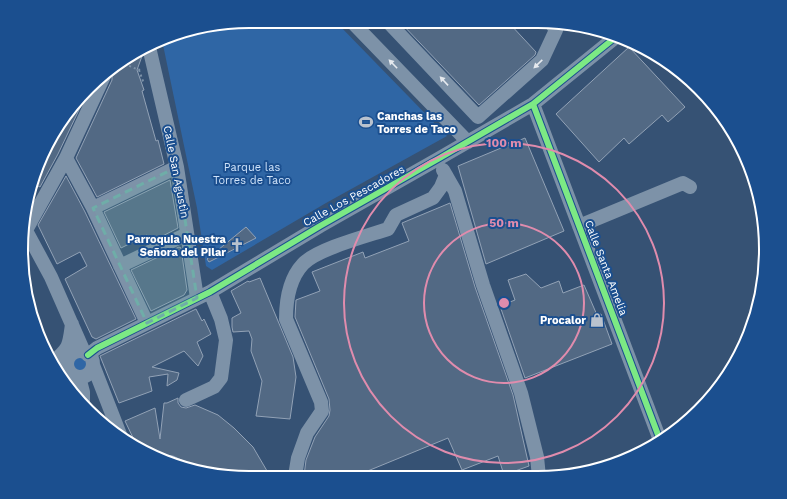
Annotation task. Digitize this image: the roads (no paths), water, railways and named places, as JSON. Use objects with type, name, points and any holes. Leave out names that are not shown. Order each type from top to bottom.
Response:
[{"type":"street","points":[[358,28],[468,142]]},
{"type":"street","points":[[394,28],[478,118],[542,60],[552,28]]},
{"type":"street","name":"Calle Los Pescadores","points":[[74,359],[203,295],[533,104],[611,41]]},
{"type":"street","name":"Calle San Agustìn","points":[[150,52],[177,167],[187,234],[203,295],[221,319],[226,340],[221,378],[214,387],[186,400]]},
{"type":"street","points":[[31,216],[66,158],[99,87]]},
{"type":"street","name":"Calle Santa Amelia","points":[[533,104],[584,224],[658,435]]},
{"type":"street","points":[[66,158],[92,208],[147,324]]},
{"type":"street","points":[[438,159],[455,191],[483,286],[521,393],[537,457],[538,471]]},
{"type":"street","points":[[92,208],[177,167]]},
{"type":"street","points":[[296,471],[298,458],[307,433],[322,411],[321,402],[286,319],[286,307],[290,288],[296,274],[304,263],[322,252],[388,229],[396,215],[433,198],[441,187],[446,175]]},
{"type":"street","points":[[584,224],[683,183],[690,187]]},
{"type":"street","points":[[28,234],[51,276],[72,323],[74,359],[111,422]]},
{"type":"street","points":[[120,266],[187,234]]},
{"type":"street","points":[[72,323],[69,343],[65,351],[90,372],[85,376],[72,378]]},
{"type":"street","points":[[74,359],[68,367],[72,378],[83,392],[83,396]]},
{"type":"place","name":"Canchas las Torres de Taco","points":[[366,122]]},
{"type":"place","name":"Parroquia Nuestra Señora del Pilar","points":[[237,245]]},
{"type":"place","name":"Procalor","points":[[597,320]]},
{"type":"park label","name":"Parque las Torres de Taco","points":[[252,173]]}]
